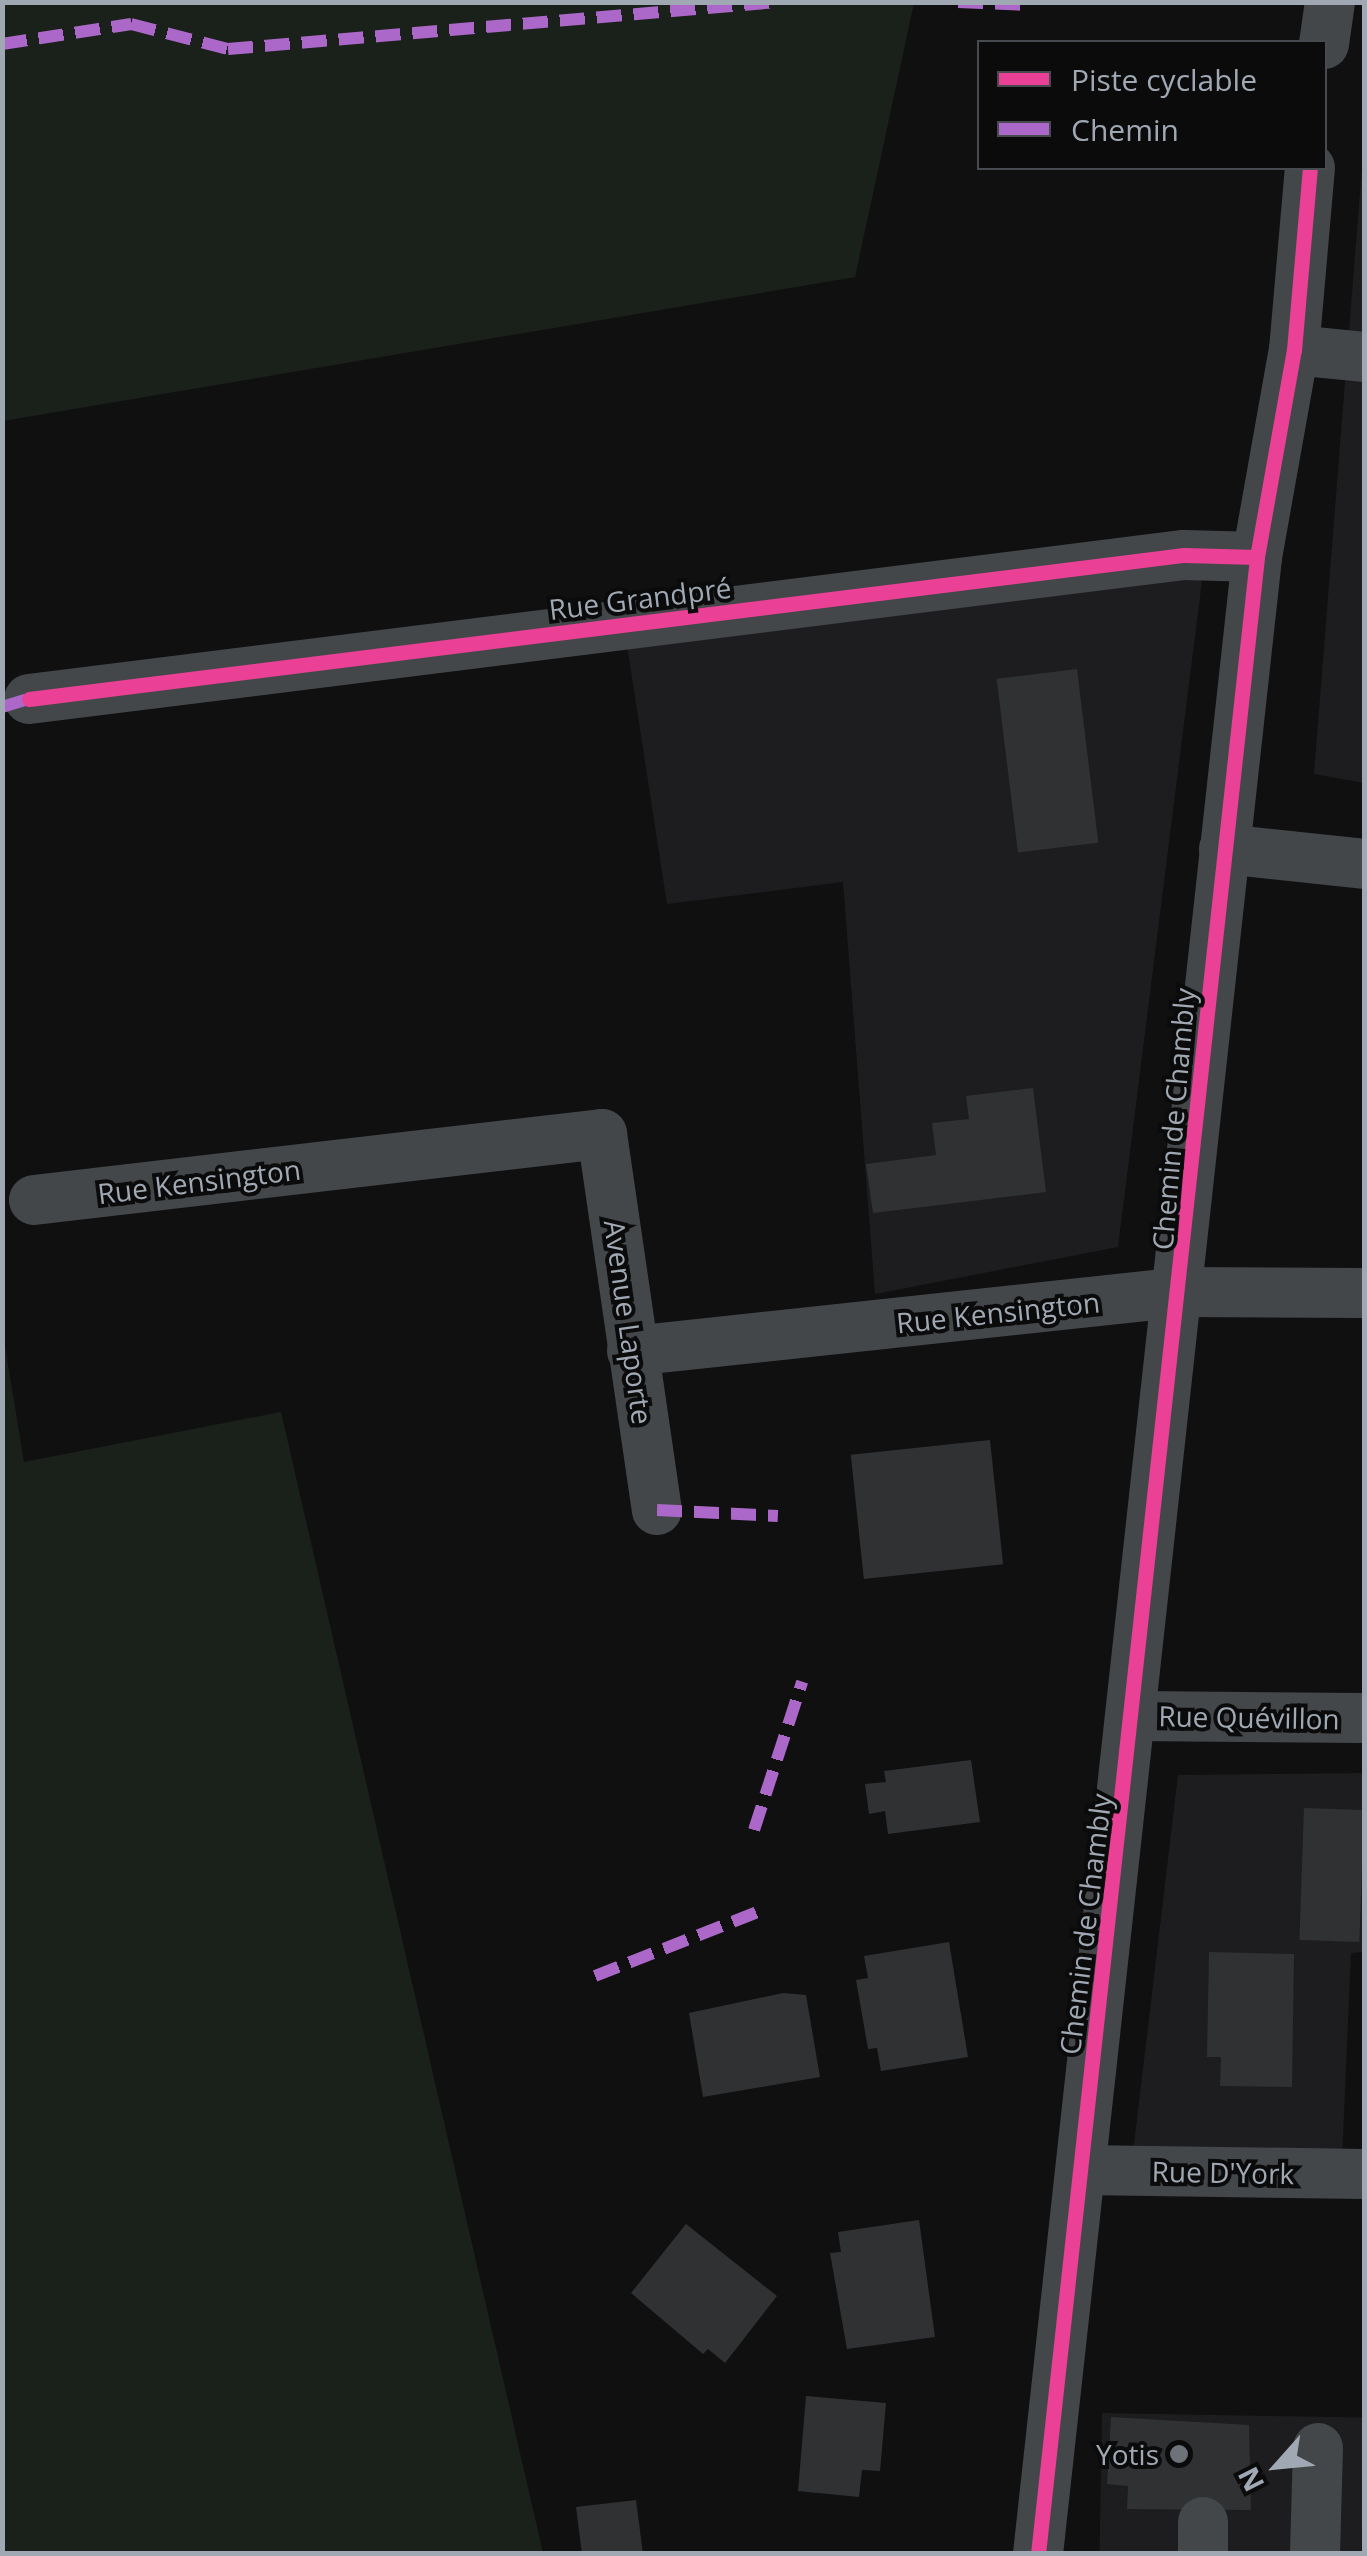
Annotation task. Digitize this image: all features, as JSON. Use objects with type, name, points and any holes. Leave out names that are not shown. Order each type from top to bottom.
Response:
[{"type":"street","points":[[1325,40],[1330,2]]},
{"type":"street","name":"Chemin de Chambly","points":[[1038,2554],[1182,1292],[1224,849],[1257,557],[1294,350],[1310,170]]},
{"type":"street","points":[[1294,350],[1364,357]]},
{"type":"street","name":"Rue Grandpré","points":[[29,700],[1184,554],[1257,557]]},
{"type":"street","points":[[1224,849],[1364,864]]},
{"type":"street","name":"Rue Kensington","points":[[34,1200],[602,1134]]},
{"type":"street","name":"Avenue Laporte","points":[[602,1134],[657,1510]]},
{"type":"street","name":"Rue Kensington","points":[[632,1351],[1182,1292],[1364,1293]]},
{"type":"street","name":"Rue Quévillon","points":[[1134,1716],[1364,1718]]},
{"type":"street","name":"Rue D'York","points":[[1082,2170],[1364,2174]]},
{"type":"street","points":[[1315,2554],[1318,2448]]},
{"type":"shaded area","points":[[3,2],[914,3],[855,277],[3,421]]},
{"type":"shaded area","points":[[1364,142],[1364,783],[1314,774]]},
{"type":"shaded area","points":[[1207,541],[1118,1247],[875,1294],[843,882],[667,904],[621,606]]},
{"type":"shaded area","points":[[2,1328],[24,1462],[281,1412],[543,2553],[3,2553]]},
{"type":"shaded area","points":[[1364,1773],[1364,1952],[1351,1953],[1342,2161],[1132,2161],[1178,1775]]},
{"type":"shaded area","points":[[1102,2413],[1364,2418],[1362,2554],[1100,2554]]},
{"type":"building","points":[[1077,669],[1098,843],[1018,853],[997,679]]},
{"type":"building","points":[[1033,1088],[1046,1192],[873,1213],[866,1164],[936,1155],[932,1123],[969,1119],[966,1096]]},
{"type":"building","points":[[990,1440],[1003,1564],[864,1579],[851,1455]]},
{"type":"building","points":[[971,1760],[980,1822],[888,1834],[885,1811],[869,1814],[865,1784],[886,1782],[884,1771]]},
{"type":"building","points":[[1304,1808],[1364,1810],[1359,1942],[1299,1940]]},
{"type":"building","points":[[949,1942],[968,2057],[881,2071],[877,2048],[868,2049],[856,1980],[868,1978],[864,1956]]},
{"type":"building","points":[[1209,1952],[1294,1954],[1292,2087],[1220,2086],[1221,2057],[1207,2057]]},
{"type":"building","points":[[783,1993],[806,1995],[820,2077],[703,2097],[689,2013]]},
{"type":"building","points":[[919,2220],[935,2337],[847,2349],[830,2253],[841,2252],[838,2232]]},
{"type":"building","points":[[686,2224],[777,2296],[725,2363],[708,2349],[703,2354],[631,2293]]},
{"type":"building","points":[[806,2396],[886,2403],[880,2471],[862,2470],[859,2497],[798,2491]]},
{"type":"building","name":"Yotis","points":[[1111,2417],[1249,2425],[1251,2510],[1127,2509],[1128,2486],[1107,2484]]},
{"type":"building","points":[[636,2500],[643,2554],[582,2554],[576,2507]]},
{"type":"marked path","points":[[2,44],[131,24],[228,49],[777,2]]},
{"type":"marked path","points":[[958,2],[1029,5]]},
{"type":"marked path","points":[[2,707],[29,699]]},
{"type":"marked path","points":[[657,1510],[778,1516]]},
{"type":"marked path","points":[[754,1830],[802,1682]]},
{"type":"marked path","points":[[595,1976],[765,1909]]},
{"type":"cycle path","points":[[1038,2554],[1257,557],[1294,350],[1310,170]]},
{"type":"cycle path","points":[[29,699],[1184,555],[1257,557]]},
{"type":"place","name":"Yotis","points":[[1179,2454]]}]
